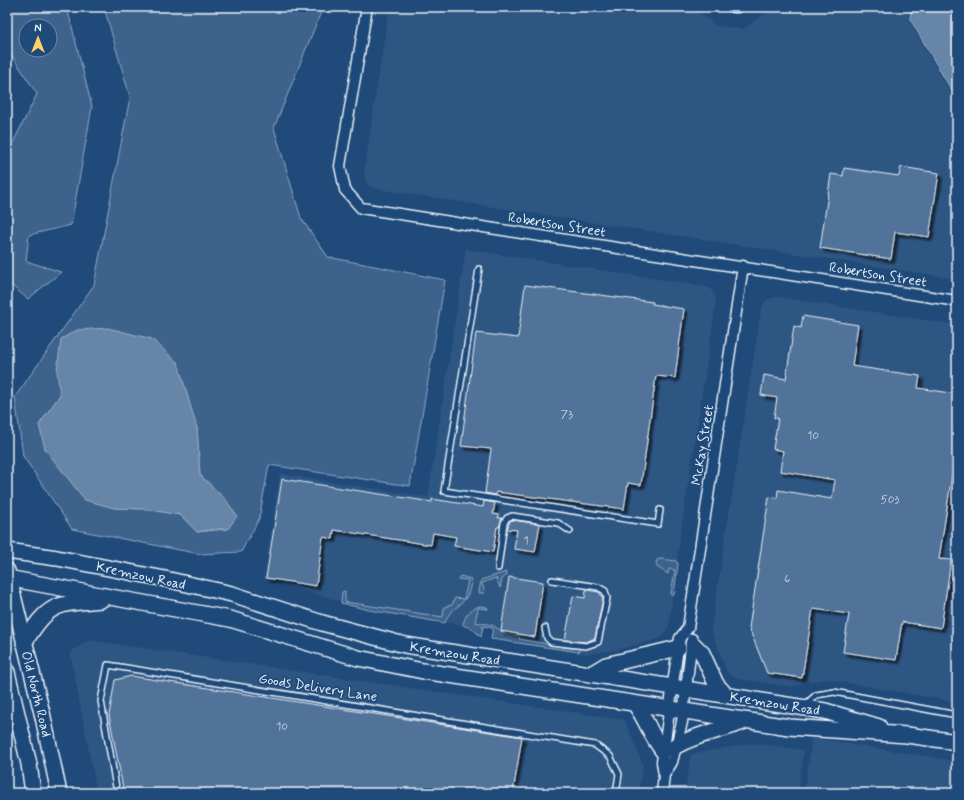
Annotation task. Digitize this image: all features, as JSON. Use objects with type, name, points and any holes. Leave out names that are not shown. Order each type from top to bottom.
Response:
[{"type":"street","name":"Robertson Street","points":[[367,7],[340,166],[345,190],[361,208],[743,266],[957,301]]},
{"type":"street","name":"McKay Street","points":[[679,687],[693,644],[688,628],[743,266]]},
{"type":"street","name":"Kremzow Road","points":[[7,551],[57,558],[232,594],[322,623],[405,645],[825,711],[907,735]]},
{"type":"street","name":"Kremzow Road","points":[[7,576],[230,619],[365,659],[423,671],[789,727],[907,735],[957,742]]},
{"type":"street","name":"Old North Road","points":[[7,576],[45,724],[59,793]]},
{"type":"street","points":[[24,643],[38,620],[47,611],[67,603],[119,598]]},
{"type":"street","name":"McKay Street","points":[[676,710],[679,687],[678,648],[680,638],[688,628]]},
{"type":"street","points":[[693,644],[702,653],[716,684],[726,695]]},
{"type":"street","points":[[591,674],[606,665],[678,648]]},
{"type":"street","name":"Old North Road","points":[[7,672],[29,764],[33,793]]},
{"type":"street","points":[[662,793],[664,775],[672,762],[670,748],[679,687]]},
{"type":"street","points":[[7,693],[16,709]]},
{"type":"street","points":[[635,704],[642,714],[653,739],[670,748]]},
{"type":"street","points":[[670,748],[676,710]]},
{"type":"street","points":[[670,748],[696,735],[730,727],[746,720]]},
{"type":"lane","points":[[479,269],[444,491],[658,524],[660,510]]},
{"type":"lane","points":[[498,568],[504,523],[507,518],[512,516],[558,523],[570,531]]},
{"type":"lane","points":[[545,628],[547,638],[551,642],[586,646],[595,644],[600,639],[607,598],[605,590],[598,587],[552,580]]},
{"type":"lane","name":"Goods Delivery Lane","points":[[117,793],[101,701],[108,665],[595,745],[610,756],[619,774],[616,793]]},
{"type":"lane","points":[[802,707],[816,695],[834,692],[957,715]]},
{"type":"shaded area","points":[[7,7],[67,7],[92,107],[71,225],[29,235],[26,261],[61,272],[28,299],[7,282],[7,147],[13,143],[37,94],[7,48]]},
{"type":"shaded area","points":[[104,7],[323,7],[274,128],[301,218],[328,257],[445,280],[410,486],[269,465],[259,519],[241,552],[200,554],[72,529],[23,456],[15,397],[94,285],[130,97]],"holes":[[[60,395],[197,428],[200,475],[226,500],[228,529],[197,532],[180,515],[146,509],[114,508],[39,425]]]},
{"type":"shaded area","points":[[389,7],[692,7],[717,26],[743,29],[770,10],[771,7],[910,7],[908,19],[957,104],[957,279],[377,189],[369,186],[365,180],[364,172]]},
{"type":"shaded area","points":[[911,7],[957,7],[957,100],[910,19]]},
{"type":"shaded area","points":[[466,249],[703,286],[711,289],[715,295],[716,303],[680,537],[669,626],[663,636],[658,639],[617,650],[586,654],[491,639],[493,628],[485,626],[483,626],[481,637],[468,626],[369,610],[264,578],[280,474],[428,497]]},
{"type":"shaded area","points":[[778,297],[957,325],[957,664],[951,701],[825,679],[792,687],[739,679],[728,673],[725,667],[711,629],[761,310],[764,303],[770,298]]},
{"type":"shaded area","points":[[108,328],[152,339],[178,363],[197,428],[200,475],[226,500],[237,516],[228,529],[215,529],[197,532],[180,515],[146,509],[114,508],[85,500],[45,449],[39,425],[60,395],[57,371],[61,339],[77,330]]},
{"type":"shaded area","points":[[661,559],[676,561],[678,563],[674,595],[671,595],[675,570],[669,569],[668,574],[657,567],[657,560]]},
{"type":"shaded area","points":[[506,572],[507,575],[502,579],[500,588],[496,578],[482,583],[485,593],[479,593],[481,580]]},
{"type":"shaded area","points":[[460,576],[471,579],[470,588],[464,601],[451,612],[445,623],[369,610],[341,603],[342,592],[345,591],[345,602],[443,617],[444,607],[452,605],[455,598],[464,599],[468,580],[458,579]]},
{"type":"shaded area","points":[[480,606],[487,607],[488,609],[478,608],[475,622],[492,625],[506,634],[520,636],[519,639],[568,648],[580,648],[579,652],[491,639],[493,628],[483,626],[481,637],[473,629],[463,625],[468,613]]},
{"type":"shaded area","points":[[89,640],[625,720],[643,765],[638,793],[97,793],[70,652]]},
{"type":"shaded area","points":[[812,738],[957,761],[957,793],[804,793]]},
{"type":"shaded area","points":[[753,743],[804,750],[798,793],[685,793],[691,754]]},
{"type":"building","points":[[901,167],[939,173],[929,237],[895,232],[891,259],[820,248],[831,174],[843,176],[844,168],[899,176]]},
{"type":"building","points":[[525,285],[653,302],[652,304],[684,309],[675,378],[656,376],[641,485],[628,483],[624,509],[496,492],[496,495],[485,493],[491,449],[461,446],[476,333],[518,338]]},
{"type":"building","points":[[803,316],[858,325],[852,366],[920,376],[918,388],[957,394],[957,418],[954,438],[957,439],[957,443],[939,559],[951,560],[941,628],[902,622],[896,660],[843,652],[849,614],[813,609],[802,678],[767,673],[749,628],[769,497],[777,498],[778,490],[832,499],[835,480],[780,471],[783,451],[773,449],[778,418],[774,418],[777,398],[761,395],[764,375],[786,379],[794,326],[801,328]]},
{"type":"building","points":[[282,479],[432,502],[432,499],[483,507],[484,501],[495,503],[493,514],[499,515],[498,518],[502,518],[499,527],[497,527],[493,552],[454,546],[456,537],[433,533],[431,545],[334,530],[333,539],[323,537],[316,586],[266,578]]},
{"type":"building","points":[[510,521],[540,524],[535,552],[514,549],[517,530],[507,529]]},
{"type":"building","points":[[509,577],[543,582],[535,637],[501,631]]},
{"type":"building","points":[[586,590],[599,592],[603,598],[595,638],[586,642],[565,640],[573,596],[585,598]]},
{"type":"building","points":[[131,676],[522,737],[513,793],[124,793],[109,715],[115,680]]}]
